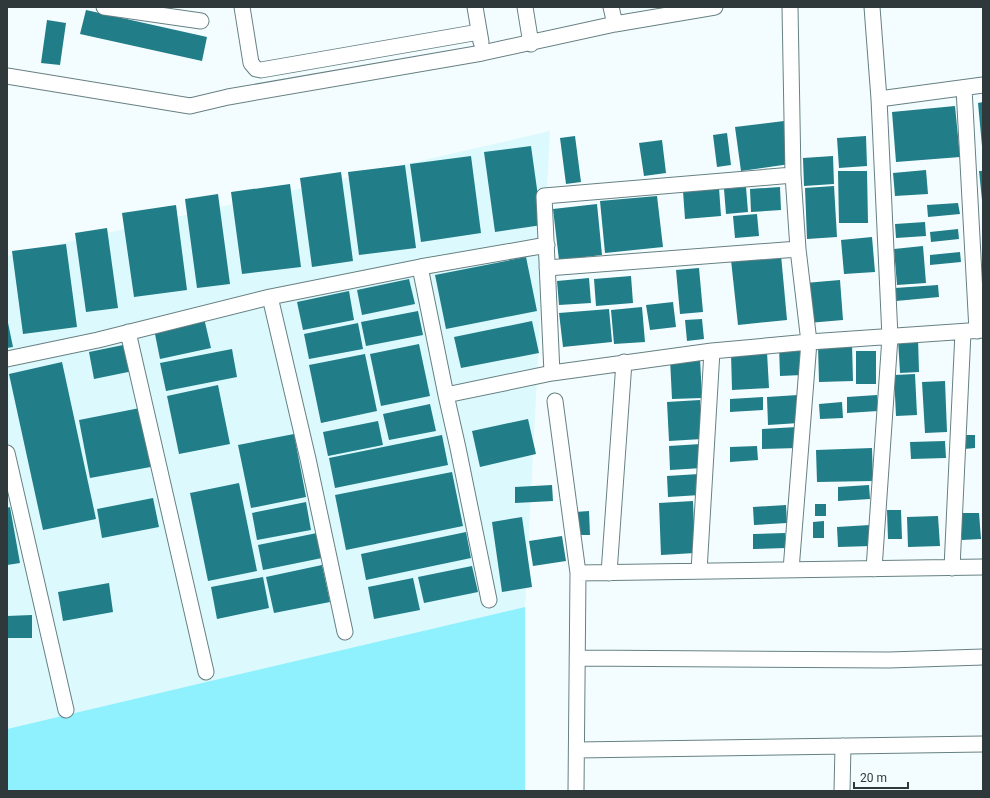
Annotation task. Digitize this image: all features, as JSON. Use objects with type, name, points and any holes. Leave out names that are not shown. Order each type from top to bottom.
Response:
[{"type":"street","points":[[104,7],[201,22]]},
{"type":"street","points":[[242,7],[251,63],[256,69],[261,70],[479,32]]},
{"type":"street","points":[[476,7],[482,53]]},
{"type":"street","points":[[525,7],[532,44]]},
{"type":"street","points":[[611,7],[615,24]]},
{"type":"street","points":[[7,76],[190,106],[228,97],[532,44],[615,24],[695,9],[715,7]]},
{"type":"street","points":[[790,7],[794,175],[798,249],[809,342],[791,570]]},
{"type":"street","points":[[872,7],[879,99],[890,337],[874,569]]},
{"type":"street","points":[[879,99],[983,85]]},
{"type":"street","points":[[952,568],[974,331],[964,88]]},
{"type":"street","points":[[552,373],[544,196],[794,175]]},
{"type":"street","points":[[7,359],[98,340],[270,297],[420,267],[547,245]]},
{"type":"street","points":[[547,268],[798,249]]},
{"type":"street","points":[[420,267],[488,600]]},
{"type":"street","points":[[270,297],[308,459],[345,632]]},
{"type":"street","points":[[446,395],[552,373],[712,351],[809,342],[974,331]]},
{"type":"street","points":[[128,332],[206,672]]},
{"type":"street","points":[[699,571],[712,351]]},
{"type":"street","points":[[609,572],[624,362]]},
{"type":"street","points":[[555,401],[578,573],[576,791]]},
{"type":"street","points":[[7,453],[66,710]]},
{"type":"street","points":[[578,573],[983,567]]},
{"type":"street","points":[[577,658],[889,660],[983,657]]},
{"type":"street","points":[[577,750],[983,744]]},
{"type":"street","points":[[842,791],[843,746]]},
{"type":"shaded area","points":[[550,131],[525,607],[7,729],[7,256]]},
{"type":"shaded area","points":[[525,607],[525,791],[7,791],[7,729]]},
{"type":"building","points":[[86,10],[207,37],[202,61],[80,34]]},
{"type":"building","points":[[47,20],[66,23],[60,65],[41,63]]},
{"type":"building","points":[[983,102],[983,146],[982,146],[978,103]]},
{"type":"building","points":[[955,106],[960,157],[896,162],[892,112]]},
{"type":"building","points":[[784,121],[790,164],[741,171],[735,127]]},
{"type":"building","points":[[727,133],[731,165],[717,167],[713,135]]},
{"type":"building","points":[[575,136],[581,182],[566,184],[560,138]]},
{"type":"building","points":[[866,136],[867,166],[839,168],[837,138]]},
{"type":"building","points":[[662,140],[666,173],[644,176],[639,143]]},
{"type":"building","points":[[531,146],[542,225],[495,232],[484,152]]},
{"type":"building","points":[[471,156],[481,233],[421,242],[410,164]]},
{"type":"building","points":[[833,156],[834,184],[804,186],[803,158]]},
{"type":"building","points":[[405,165],[416,248],[359,255],[348,172]]},
{"type":"building","points":[[926,170],[928,194],[895,196],[893,173]]},
{"type":"building","points":[[838,171],[867,171],[868,223],[839,223]]},
{"type":"building","points":[[979,171],[983,171],[983,200],[982,200]]},
{"type":"building","points":[[341,172],[353,261],[312,267],[300,178]]},
{"type":"building","points":[[290,184],[301,267],[242,274],[231,192]]},
{"type":"building","points":[[834,186],[837,237],[807,239],[805,188]]},
{"type":"building","points":[[746,187],[748,212],[726,214],[724,189]]},
{"type":"building","points":[[780,187],[781,210],[751,212],[750,189]]},
{"type":"building","points":[[719,188],[721,216],[685,219],[683,191]]},
{"type":"building","points":[[218,194],[230,284],[197,288],[185,199]]},
{"type":"building","points":[[657,196],[663,247],[605,253],[600,201]]},
{"type":"building","points":[[958,203],[960,214],[928,217],[927,205]]},
{"type":"building","points":[[597,204],[602,255],[559,260],[553,209]]},
{"type":"building","points":[[176,205],[187,290],[134,297],[122,213]]},
{"type":"building","points":[[757,214],[759,236],[735,238],[733,216]]},
{"type":"building","points":[[925,222],[926,236],[896,238],[895,224]]},
{"type":"building","points":[[107,228],[118,308],[86,312],[75,233]]},
{"type":"building","points":[[958,229],[959,239],[931,242],[930,232]]},
{"type":"building","points":[[872,237],[875,272],[844,274],[841,240]]},
{"type":"building","points":[[66,244],[77,327],[23,334],[12,251]]},
{"type":"building","points":[[923,246],[926,283],[897,285],[894,249]]},
{"type":"building","points":[[960,252],[961,262],[930,265],[930,255]]},
{"type":"building","points":[[781,255],[787,320],[738,325],[731,260]]},
{"type":"building","points":[[526,257],[537,311],[446,329],[435,275]]},
{"type":"building","points":[[699,268],[703,312],[680,314],[676,270]]},
{"type":"building","points":[[631,276],[633,303],[596,306],[594,279]]},
{"type":"building","points":[[589,278],[591,303],[559,305],[557,281]]},
{"type":"building","points":[[409,279],[415,304],[362,315],[357,290]]},
{"type":"building","points":[[840,280],[843,320],[808,323],[805,283]]},
{"type":"building","points":[[938,285],[939,297],[896,301],[895,288]]},
{"type":"building","points":[[349,291],[354,320],[303,330],[297,302]]},
{"type":"building","points":[[673,302],[676,327],[650,330],[646,305]]},
{"type":"building","points":[[642,307],[645,342],[614,344],[611,310]]},
{"type":"building","points":[[609,309],[612,342],[563,347],[559,313]]},
{"type":"building","points":[[418,311],[423,335],[366,346],[361,322]]},
{"type":"building","points":[[7,318],[13,347],[7,348]]},
{"type":"building","points":[[204,318],[211,348],[160,359],[154,329]]},
{"type":"building","points":[[702,319],[704,339],[687,341],[685,320]]},
{"type":"building","points":[[532,321],[539,353],[461,368],[454,337]]},
{"type":"building","points":[[358,323],[363,349],[309,359],[304,334]]},
{"type":"building","points":[[918,338],[919,372],[900,373],[898,339]]},
{"type":"building","points":[[128,344],[133,371],[94,379],[89,352]]},
{"type":"building","points":[[419,344],[430,396],[381,406],[370,354]]},
{"type":"building","points":[[852,344],[853,381],[819,382],[818,345]]},
{"type":"building","points":[[800,345],[802,375],[780,376],[779,346]]},
{"type":"building","points":[[232,349],[237,377],[166,391],[160,363]]},
{"type":"building","points":[[856,351],[876,351],[876,384],[856,384]]},
{"type":"building","points":[[767,352],[769,388],[732,390],[731,353]]},
{"type":"building","points":[[365,354],[377,411],[321,423],[309,365]]},
{"type":"building","points":[[700,358],[702,398],[672,399],[670,359]]},
{"type":"building","points":[[62,362],[96,519],[43,530],[9,374]]},
{"type":"building","points":[[915,374],[917,415],[896,416],[894,375]]},
{"type":"building","points":[[945,381],[947,432],[925,433],[922,382]]},
{"type":"building","points":[[218,385],[230,444],[179,454],[167,396]]},
{"type":"building","points":[[798,395],[799,423],[768,425],[767,397]]},
{"type":"building","points":[[877,395],[878,411],[847,413],[847,397]]},
{"type":"building","points":[[763,397],[763,410],[730,412],[730,399]]},
{"type":"building","points":[[700,400],[702,439],[669,441],[667,402]]},
{"type":"building","points":[[842,402],[843,418],[820,419],[819,404]]},
{"type":"building","points":[[430,404],[436,431],[389,440],[383,414]]},
{"type":"building","points":[[145,407],[156,466],[90,478],[79,420]]},
{"type":"building","points":[[528,419],[536,454],[480,467],[472,431]]},
{"type":"building","points":[[378,421],[383,445],[328,456],[323,432]]},
{"type":"building","points":[[797,427],[798,448],[762,449],[762,429]]},
{"type":"building","points":[[294,434],[306,497],[251,508],[238,445]]},
{"type":"building","points":[[442,435],[448,465],[335,488],[329,458]]},
{"type":"building","points":[[963,435],[975,435],[975,448],[964,449]]},
{"type":"building","points":[[945,441],[946,458],[911,459],[910,442]]},
{"type":"building","points":[[701,444],[702,468],[670,470],[669,446]]},
{"type":"building","points":[[757,446],[758,460],[730,462],[730,447]]},
{"type":"building","points":[[872,448],[873,481],[817,482],[816,450]]},
{"type":"building","points":[[452,472],[463,526],[346,550],[335,495]]},
{"type":"building","points":[[699,474],[700,495],[668,497],[667,476]]},
{"type":"building","points":[[239,483],[257,571],[208,581],[190,493]]},
{"type":"building","points":[[552,485],[553,501],[515,503],[515,487]]},
{"type":"building","points":[[869,485],[870,499],[838,501],[838,487]]},
{"type":"building","points":[[153,498],[159,527],[102,538],[97,509]]},
{"type":"building","points":[[693,501],[695,553],[661,555],[659,503]]},
{"type":"building","points":[[306,502],[311,530],[257,540],[252,513]]},
{"type":"building","points":[[815,504],[826,504],[826,516],[815,516]]},
{"type":"building","points":[[786,505],[787,523],[754,525],[753,507]]},
{"type":"building","points":[[10,507],[20,563],[7,565],[7,508]]},
{"type":"building","points":[[887,510],[901,510],[902,539],[888,539]]},
{"type":"building","points":[[589,511],[590,535],[576,535],[575,512]]},
{"type":"building","points":[[960,513],[979,513],[981,539],[962,540]]},
{"type":"building","points":[[938,516],[940,546],[908,547],[907,517]]},
{"type":"building","points":[[522,517],[532,587],[502,592],[492,522]]},
{"type":"building","points":[[824,521],[824,538],[813,538],[813,522]]},
{"type":"building","points":[[870,525],[871,546],[838,547],[837,527]]},
{"type":"building","points":[[466,532],[471,558],[366,580],[361,554]]},
{"type":"building","points":[[317,533],[322,558],[263,570],[258,545]]},
{"type":"building","points":[[785,533],[786,548],[753,549],[753,534]]},
{"type":"building","points":[[562,536],[566,561],[533,566],[529,541]]},
{"type":"building","points":[[322,565],[330,602],[274,613],[266,577]]},
{"type":"building","points":[[472,566],[478,592],[424,603],[418,577]]},
{"type":"building","points":[[263,577],[269,608],[217,619],[211,587]]},
{"type":"building","points":[[413,578],[420,610],[374,619],[368,587]]},
{"type":"building","points":[[109,583],[113,612],[63,621],[58,592]]},
{"type":"building","points":[[32,615],[32,638],[7,638],[7,616]]}]
